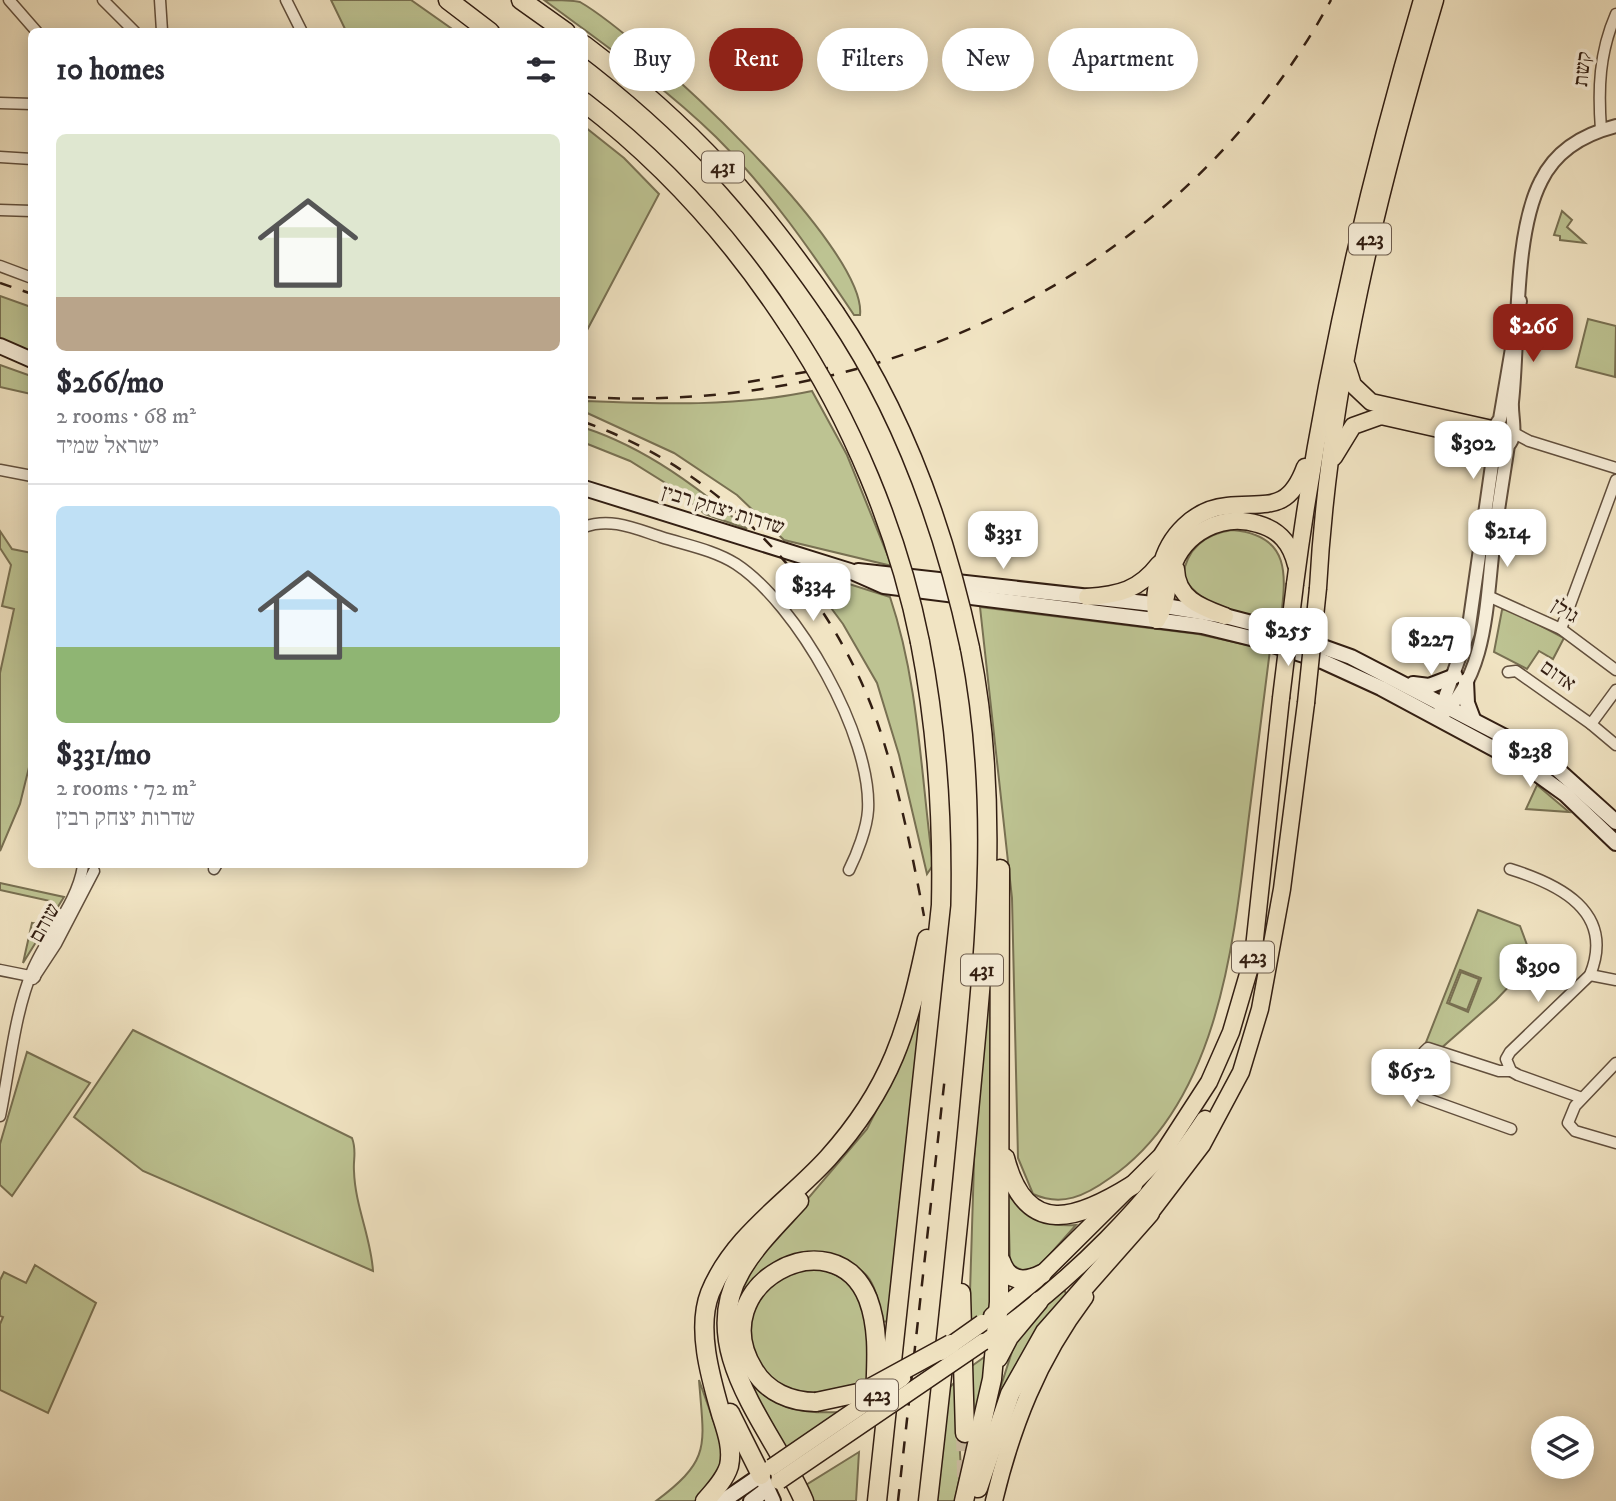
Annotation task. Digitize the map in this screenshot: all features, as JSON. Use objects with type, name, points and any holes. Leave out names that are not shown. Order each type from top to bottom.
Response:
[{"type":"highway","points":[[448,0],[485,28]]},
{"type":"highway","points":[[521,0],[560,28]]},
{"type":"highway","name":"431","points":[[588,48],[665,109],[720,164],[779,233],[835,313],[875,381],[915,467],[946,553],[970,648],[985,747],[990,809],[988,886],[966,1154],[928,1501]]},
{"type":"highway","name":"431","points":[[588,105],[650,156],[699,208],[789,326],[825,387],[872,488],[899,562],[920,642],[937,747],[942,870],[940,914],[877,1501]]},
{"type":"highway","points":[[985,747],[999,844],[1000,1260],[999,1312],[987,1333],[992,1378]]},
{"type":"highway","points":[[804,1501],[789,1467],[738,1378],[727,1341],[727,1304],[749,1259],[845,1146],[866,1116],[890,1070],[917,985],[942,870]]},
{"type":"highway","points":[[705,1501],[725,1474],[729,1448],[711,1378],[707,1340],[709,1296],[729,1258],[834,1151],[874,1098],[890,1070]]},
{"type":"highway","points":[[999,1105],[1005,1157],[1012,1180],[1021,1198],[1033,1209],[1049,1215],[1066,1216],[1104,1203],[1133,1185]]},
{"type":"highway","points":[[965,1433],[961,1315],[966,1154]]},
{"type":"highway","points":[[974,1501],[1005,1407],[1032,1353],[1045,1332],[1150,1213]]},
{"type":"highway","points":[[1000,1260],[1005,1273],[1017,1280],[1031,1279],[1042,1274]]},
{"type":"highway","points":[[871,1501],[877,1344],[873,1314],[862,1288],[852,1276],[826,1263],[803,1261],[780,1267],[759,1284],[746,1306],[742,1333],[746,1356],[759,1378],[773,1391],[790,1399],[816,1402],[863,1392],[951,1345]]},
{"type":"highway","points":[[964,1501],[992,1378],[1003,1347],[1039,1301]]},
{"type":"highway","points":[[707,1340],[718,1386],[770,1483]]},
{"type":"main road","name":"423","points":[[999,1312],[1042,1274],[1161,1156],[1209,1082],[1231,1032],[1248,981],[1253,957],[1294,584],[1317,431],[1349,272],[1422,0]]},
{"type":"main road","name":"423","points":[[770,1483],[987,1333],[1039,1301],[1103,1241],[1173,1165],[1210,1112],[1252,1034],[1260,1009],[1282,889],[1306,703],[1327,483],[1346,356],[1382,187],[1435,0]]},
{"type":"main road","points":[[0,346],[25,357]]},
{"type":"main road","points":[[0,354],[25,357]]},
{"type":"main road","points":[[1346,356],[1353,385],[1371,401],[1503,436]]},
{"type":"main road","points":[[1327,483],[1335,455],[1345,437],[1353,426],[1372,417],[1381,416],[1503,436]]},
{"type":"main road","points":[[1159,610],[1175,535],[1203,513],[1225,506],[1267,505],[1289,495],[1302,474],[1317,431]]},
{"type":"main road","name":"שדרות יצחק רבין","points":[[588,489],[850,571],[875,584],[914,592],[1159,610]]},
{"type":"main road","points":[[1087,597],[1114,595],[1137,587],[1206,528],[1225,521],[1247,521],[1279,534],[1293,553],[1297,567]]},
{"type":"main road","points":[[1170,558],[1185,596],[1225,616],[1324,647],[1404,683],[1474,719],[1557,769],[1616,822]]},
{"type":"main road","name":"שדרות יצחק רבין","points":[[850,571],[1087,597],[1159,610]]},
{"type":"main road","points":[[1159,610],[1225,616]]},
{"type":"main road","points":[[1159,610],[1322,661],[1445,721],[1548,781],[1616,843]]},
{"type":"main road","points":[[1404,683],[1429,686],[1461,678],[1474,719]]},
{"type":"main road","points":[[994,1501],[1008,1444],[1032,1380],[1075,1311],[1202,1145],[1241,1072],[1252,1034]]},
{"type":"main road","name":"423","points":[[770,1483],[951,1345],[987,1333]]},
{"type":"main road","points":[[723,1501],[770,1483]]},
{"type":"main road","points":[[751,1501],[770,1483]]},
{"type":"street","points":[[9,0],[34,28]]},
{"type":"street","points":[[103,0],[126,28]]},
{"type":"street","points":[[160,0],[162,28]]},
{"type":"street","points":[[286,0],[300,28]]},
{"type":"street","name":"קשת","points":[[1601,130],[1598,81],[1605,43],[1616,14]]},
{"type":"street","points":[[0,103],[28,104]]},
{"type":"street","points":[[1445,721],[1446,705],[1478,652],[1488,596],[1507,386],[1520,301],[1524,246],[1540,181],[1565,150],[1601,130],[1616,126]]},
{"type":"street","points":[[0,157],[28,159]]},
{"type":"street","points":[[0,210],[28,211]]},
{"type":"street","points":[[0,267],[28,277]]},
{"type":"street","points":[[1503,436],[1529,441],[1616,468]]},
{"type":"street","points":[[1461,678],[1503,436]]},
{"type":"street","points":[[0,470],[28,475]]},
{"type":"street","points":[[1561,629],[1616,480]]},
{"type":"street","points":[[588,526],[609,522],[705,550],[736,564],[784,609],[831,683],[864,775],[868,811],[849,870]]},
{"type":"street","name":"גולן","points":[[1488,596],[1561,629],[1616,670]]},
{"type":"street","name":"אדום","points":[[1508,672],[1516,671],[1616,745]]},
{"type":"street","points":[[1591,724],[1616,690]]},
{"type":"street","name":"שוהם","points":[[0,1116],[26,991],[69,904],[82,868]]},
{"type":"street","name":"שוהם","points":[[33,977],[56,944],[96,868]]},
{"type":"street","points":[[1510,869],[1560,887],[1580,902],[1596,935],[1596,959],[1590,975],[1510,1052],[1506,1059],[1511,1071]]},
{"type":"street","points":[[0,970],[33,977]]},
{"type":"street","points":[[1590,975],[1616,980]]},
{"type":"street","points":[[1511,1129],[1422,1097],[1413,1087],[1413,1077],[1422,1054],[1428,1048],[1499,1071],[1511,1071],[1583,1098]]},
{"type":"street","points":[[1616,1063],[1569,1115],[1569,1126],[1579,1133],[1616,1143]]},
{"type":"green space","points":[[331,0],[411,0],[451,28],[345,28]]},
{"type":"green space","points":[[544,0],[580,2],[610,23],[616,28],[609,28],[609,48],[588,33],[588,28],[582,28]]},
{"type":"green space","points":[[664,91],[690,91],[791,195],[828,242],[853,283],[860,315],[854,315],[772,200],[696,118]]},
{"type":"green space","points":[[588,129],[624,158],[659,194],[588,328]]},
{"type":"green space","points":[[1562,211],[1572,220],[1567,227],[1585,243],[1560,240],[1560,236],[1554,235]]},
{"type":"green space","points":[[0,296],[28,306],[28,355],[0,343]]},
{"type":"green space","points":[[1588,319],[1616,326],[1615,377],[1576,367]]},
{"type":"green space","points":[[0,365],[28,375],[28,393],[0,387]]},
{"type":"green space","points":[[812,391],[847,455],[892,566],[784,540],[737,495],[674,453],[588,413],[588,401],[727,402]]},
{"type":"green space","points":[[588,429],[629,446],[671,471],[747,529],[705,514],[675,489],[630,461],[588,444]]},
{"type":"green space","points":[[1232,530],[1266,540],[1276,550],[1284,576],[1280,625],[1239,614],[1213,603],[1191,587],[1183,576],[1193,550],[1199,544],[1214,535]]},
{"type":"green space","points":[[0,531],[12,549],[28,552],[28,771],[20,804],[0,851],[0,673],[14,609],[2,606],[11,565],[0,548]]},
{"type":"green space","points":[[802,569],[890,597],[907,663],[918,730],[933,865],[927,874],[899,755],[877,683],[843,624]]},
{"type":"green space","points":[[980,607],[1198,634],[1270,650],[1236,919],[1214,1018],[1197,1065],[1175,1108],[1146,1146],[1110,1178],[1073,1198],[1054,1200],[1033,1194],[1018,1158],[1012,898]]},
{"type":"green space","points":[[1507,608],[1564,638],[1553,659],[1539,651],[1527,669],[1494,652],[1502,610]]},
{"type":"green space","points":[[1537,785],[1569,812],[1526,809]]},
{"type":"green space","points":[[0,883],[64,897],[23,963],[32,923],[45,925],[50,901],[0,890]]},
{"type":"green space","points":[[1478,910],[1520,926],[1533,961],[1496,1000],[1439,1050],[1425,1045]],"holes":[[[1460,970],[1481,978],[1468,1012],[1447,1003]]]},
{"type":"green space","points":[[988,960],[995,962],[995,1308],[969,1325],[976,1098]]},
{"type":"green space","points":[[1461,972],[1479,979],[1467,1010],[1449,1003]]},
{"type":"green space","points":[[916,1004],[925,1005],[889,1321],[882,1322],[879,1304],[867,1276],[850,1263],[829,1255],[814,1253],[789,1257],[768,1270],[742,1301],[732,1299],[761,1254],[867,1129],[897,1069]]},
{"type":"green space","points":[[133,1030],[352,1138],[355,1151],[355,1184],[373,1271],[143,1171],[74,1117]]},
{"type":"green space","points":[[27,1052],[90,1083],[12,1196],[0,1185],[0,1144]]},
{"type":"green space","points":[[1008,1194],[1038,1219],[1055,1224],[1076,1225],[1037,1269],[1027,1273],[1010,1264]]},
{"type":"green space","points":[[35,1265],[96,1303],[48,1413],[0,1390],[0,1324],[3,1317],[0,1316],[0,1280],[4,1272],[26,1283]]},
{"type":"green space","points":[[793,1270],[826,1271],[841,1278],[852,1288],[860,1300],[868,1331],[869,1379],[830,1392],[806,1395],[776,1384],[765,1372],[751,1343],[752,1312],[762,1293]]},
{"type":"green space","points":[[1063,1287],[1067,1296],[997,1416],[992,1414],[1017,1336]]},
{"type":"green space","points":[[990,1353],[971,1432],[969,1368]]},
{"type":"green space","points":[[699,1380],[722,1445],[720,1472],[698,1501],[656,1501],[687,1474],[696,1462],[702,1436]]},
{"type":"green space","points":[[747,1380],[768,1398],[790,1408],[814,1412],[842,1412],[786,1448]]},
{"type":"green space","points":[[956,1381],[961,1471],[955,1501],[936,1501],[948,1389]]},
{"type":"green space","points":[[859,1452],[856,1501],[812,1501],[806,1485]]},
{"type":"tunnel","points":[[965,1433],[966,1477]]},
{"type":"railway","points":[[588,397],[697,396],[808,381],[914,351],[1016,307],[1109,249],[1194,179],[1269,96],[1331,0]]},
{"type":"railway","points":[[0,283],[28,293]]},
{"type":"railway","points":[[748,382],[828,368]]},
{"type":"railway","points":[[588,424],[631,442],[675,466],[716,495],[754,528],[819,606],[845,649],[867,695],[885,746],[924,916]]},
{"type":"railway","points":[[898,1501],[945,1076]]}]
